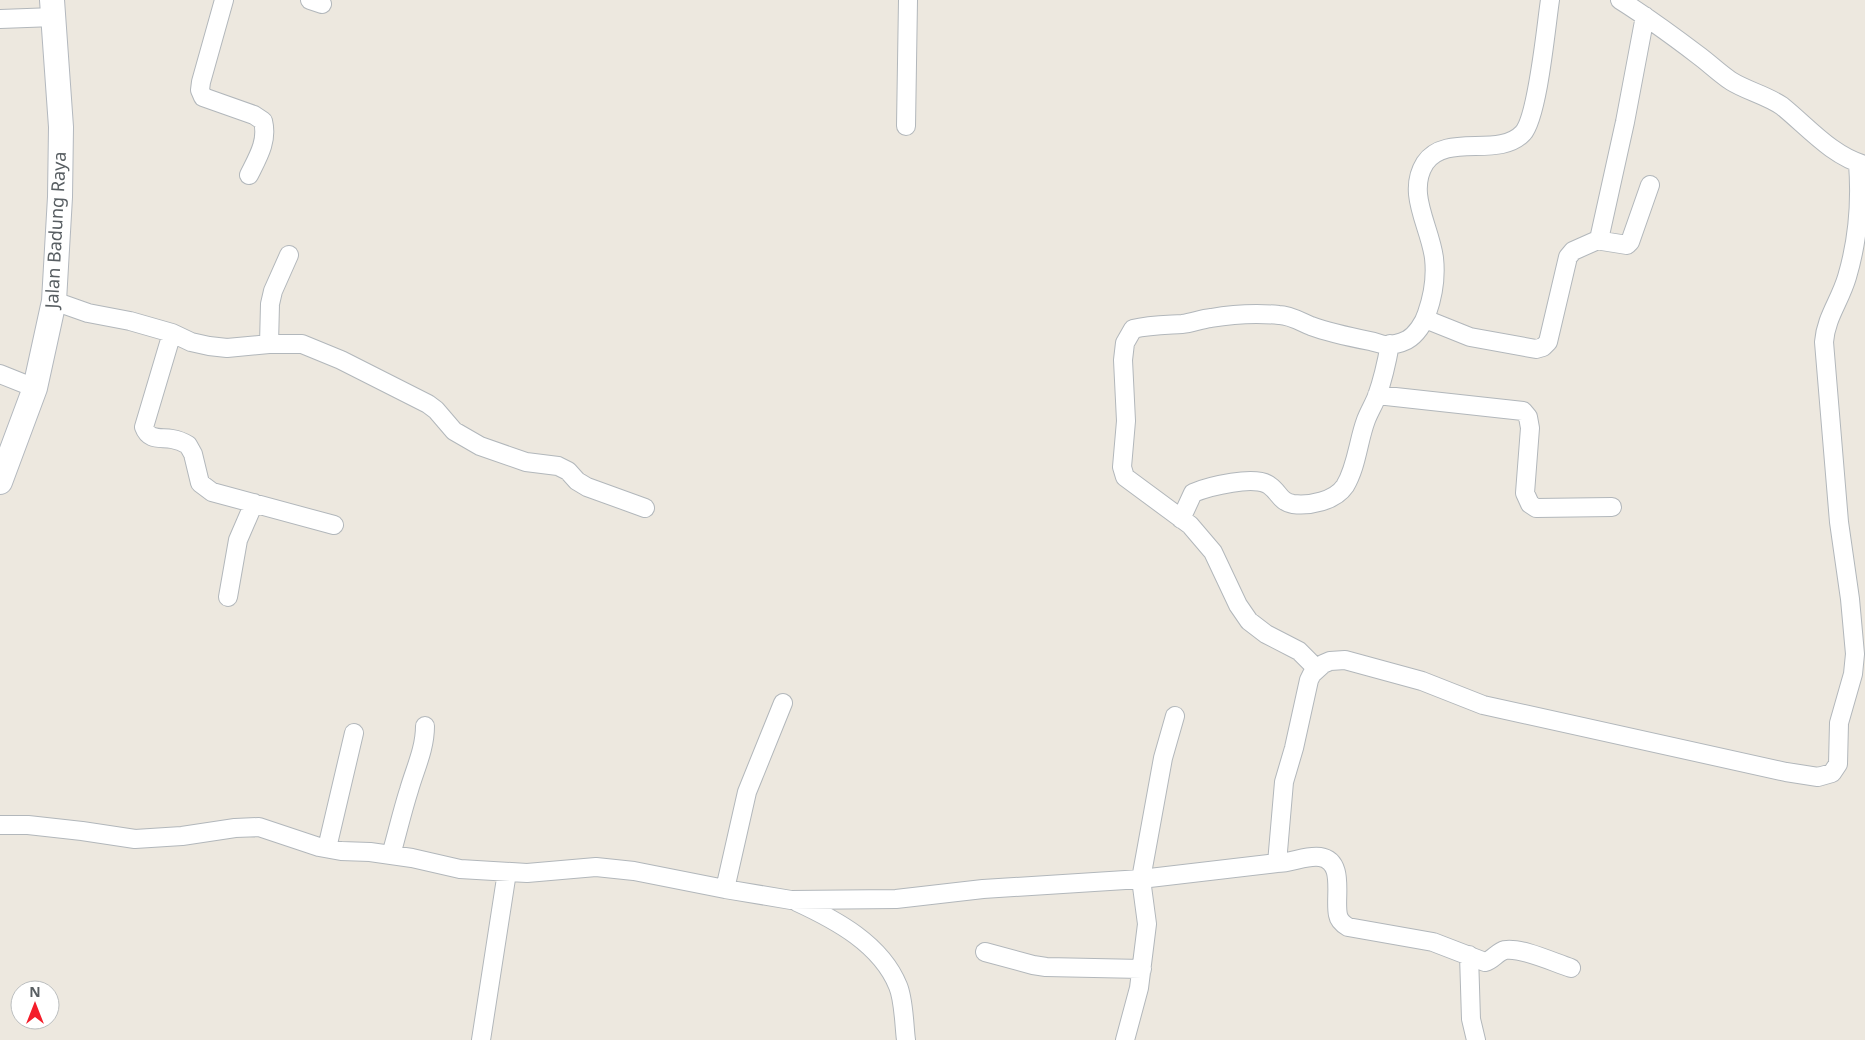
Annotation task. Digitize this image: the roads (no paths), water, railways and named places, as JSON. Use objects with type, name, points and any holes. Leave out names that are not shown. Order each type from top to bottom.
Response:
[{"type":"main road","name":"Jalan Badung Raya","points":[[0,482],[35,388],[54,301],[60,197],[61,127],[53,9]]},
{"type":"street","points":[[224,0],[200,82],[200,90],[203,97],[263,120],[265,129],[263,146],[249,175]]},
{"type":"street","points":[[906,126],[908,0]]},
{"type":"street","points":[[1317,669],[1299,651],[1266,634],[1250,621],[1238,605],[1213,552],[1190,526],[1124,477],[1122,468],[1126,421],[1124,343],[1133,329],[1148,325],[1183,324],[1244,314],[1282,315],[1339,335],[1384,345],[1408,339],[1416,332],[1425,319],[1431,302],[1435,272],[1433,255],[1418,199],[1418,185],[1422,168],[1428,159],[1452,147],[1501,144],[1513,140],[1524,133],[1536,99],[1550,0]]},
{"type":"street","points":[[1277,864],[1284,782],[1294,748],[1309,680],[1317,669],[1330,661],[1345,660],[1422,681],[1483,705],[1709,756],[1818,777],[1832,773],[1838,764],[1839,723],[1853,674],[1857,596],[1839,522],[1824,342],[1826,324],[1845,284],[1856,241],[1862,164],[1831,148],[1767,96],[1733,82],[1718,72],[1705,60],[1620,0]]},
{"type":"street","points":[[0,19],[53,9]]},
{"type":"street","points":[[1600,239],[1625,122],[1644,16]]},
{"type":"street","points":[[1425,319],[1470,337],[1536,349],[1542,347],[1548,342],[1568,258],[1573,251],[1600,239],[1602,241],[1627,245],[1630,242],[1650,185]]},
{"type":"street","points":[[269,344],[270,304],[273,291],[290,254]]},
{"type":"street","points":[[54,301],[88,313],[130,321],[191,342],[227,348],[269,344],[302,344],[327,354],[428,404],[436,410],[454,431],[480,446],[526,462],[558,466],[568,471],[577,481],[588,487],[645,508]]},
{"type":"street","points":[[172,334],[144,426],[146,433],[155,438],[170,438],[188,445],[193,454],[200,483],[212,492],[334,525]]},
{"type":"street","points":[[1181,519],[1192,493],[1244,481],[1265,483],[1271,486],[1284,501],[1292,504],[1310,504],[1329,498],[1344,487],[1366,420],[1377,395],[1390,344]]},
{"type":"street","points":[[0,374],[35,388]]},
{"type":"street","points":[[1377,395],[1523,411],[1528,417],[1530,428],[1524,493],[1530,504],[1536,508],[1612,507]]},
{"type":"street","points":[[228,597],[238,540],[254,504]]},
{"type":"street","points":[[725,889],[747,792],[783,703]]},
{"type":"street","points":[[1125,1040],[1139,988],[1147,924],[1141,879],[1163,758],[1174,716]]},
{"type":"street","points":[[391,855],[422,750],[424,726]]},
{"type":"street","points":[[327,848],[354,733]]},
{"type":"street","points":[[0,826],[46,827],[135,839],[182,836],[235,828],[259,828],[327,848],[412,858],[460,869],[507,872],[561,871],[596,867],[634,871],[791,900],[896,898],[983,889],[1141,879],[1294,862],[1313,857],[1322,857],[1330,862],[1334,869],[1338,884],[1338,915],[1342,923],[1348,927],[1433,942],[1485,962],[1490,961],[1503,951],[1521,952],[1571,968]]},
{"type":"street","points":[[481,1040],[507,872]]},
{"type":"street","points":[[791,900],[819,912],[847,929],[870,947],[889,968],[899,988],[906,1040]]},
{"type":"street","points":[[985,952],[1046,967],[1142,969]]},
{"type":"street","points":[[1469,955],[1471,1019],[1476,1040]]}]
